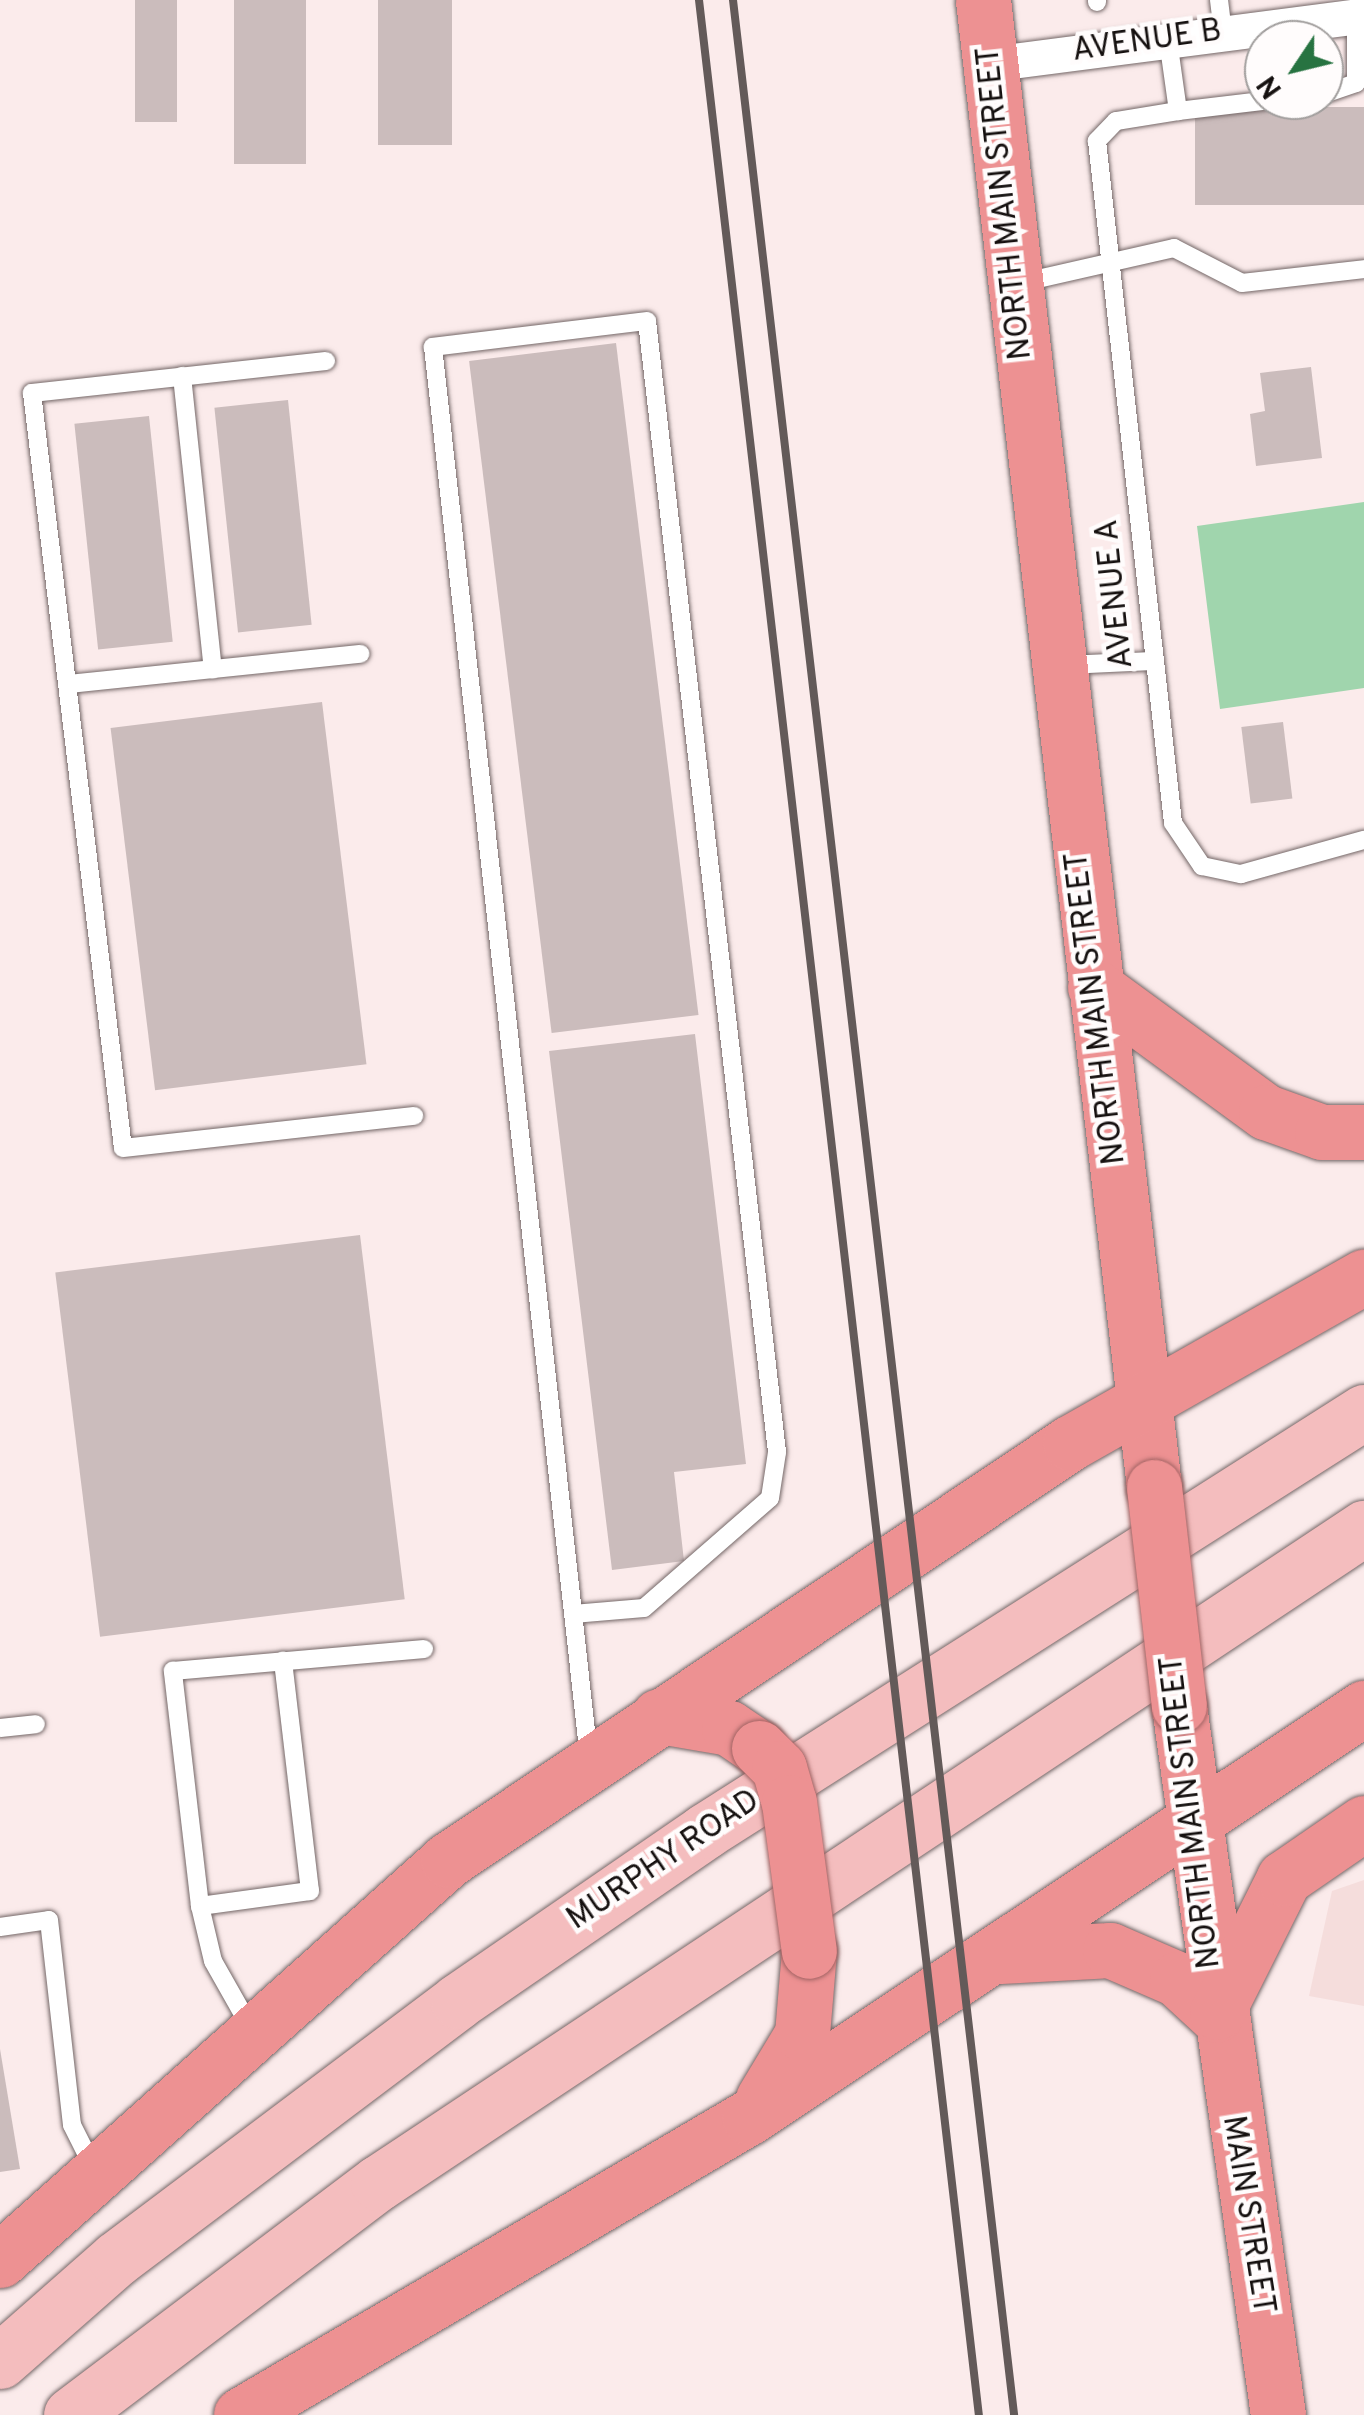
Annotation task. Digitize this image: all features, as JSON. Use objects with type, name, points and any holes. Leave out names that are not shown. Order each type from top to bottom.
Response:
[{"type":"highway","name":"NORTH MAIN STREET","points":[[983,0],[1142,1404],[1216,2015]]},
{"type":"highway","points":[[1094,987],[1266,1112],[1322,1132],[1364,1132]]},
{"type":"highway","points":[[0,2260],[448,1860],[658,1716],[1142,1404],[1364,1277]]},
{"type":"highway","points":[[241,2415],[749,2117],[1195,1824],[1364,1708]]},
{"type":"highway","points":[[658,1716],[729,1728],[759,1748],[779,1768],[789,1802],[809,1952],[802,2034],[749,2117]]},
{"type":"highway","points":[[993,1956],[1110,1950],[1178,1978],[1216,2015],[1252,1926],[1284,1878],[1364,1823]]},
{"type":"highway","name":"MAIN STREET","points":[[1216,2015],[1278,2415]]},
{"type":"main road","name":"MURPHY ROAD","points":[[0,2362],[130,2248],[458,2001],[705,1831],[1364,1412]]},
{"type":"main road","points":[[71,2415],[378,2183],[1364,1528]]},
{"type":"street","name":"AVENUE B","points":[[990,64],[1168,40],[1221,16],[1360,15]]},
{"type":"lane","points":[[1344,87],[1356,83],[1360,15]]},
{"type":"lane","points":[[1168,40],[1178,111],[1244,103]]},
{"type":"lane","name":"AVENUE A","points":[[1178,111],[1116,121],[1097,142],[1173,823],[1202,866],[1240,874],[1364,840]]},
{"type":"lane","points":[[1015,284],[1110,270],[1174,248],[1242,283],[1364,269]]},
{"type":"lane","points":[[573,1614],[644,1608],[770,1498],[776,1452],[647,321],[433,347],[589,1763]]},
{"type":"lane","points":[[326,361],[32,393],[124,1148],[414,1116]]},
{"type":"lane","points":[[182,376],[214,669]]},
{"type":"lane","points":[[68,684],[360,654]]},
{"type":"lane","points":[[1057,666],[1154,661]]},
{"type":"lane","points":[[254,2034],[213,1961],[200,1906],[174,1671],[424,1649]]},
{"type":"lane","points":[[200,1906],[310,1891],[283,1662]]},
{"type":"lane","points":[[0,1728],[36,1724]]},
{"type":"lane","points":[[0,1927],[50,1920],[72,2125],[97,2174]]},
{"type":"shaded area","points":[[1364,1880],[1364,2006],[1309,1996],[1332,1891]]},
{"type":"green space","points":[[1364,502],[1364,688],[1220,709],[1197,526]]},
{"type":"building","points":[[135,0],[177,0],[177,122],[135,122]]},
{"type":"building","points":[[234,0],[306,0],[306,164],[234,164]]},
{"type":"building","points":[[378,0],[452,0],[452,145],[378,145]]},
{"type":"building","points":[[1195,107],[1244,107],[1244,120],[1344,120],[1344,107],[1364,107],[1364,205],[1195,205]]},
{"type":"building","points":[[616,343],[699,1015],[552,1033],[469,361]]},
{"type":"building","points":[[1311,367],[1322,458],[1256,466],[1250,414],[1265,411],[1260,373]]},
{"type":"building","points":[[288,400],[312,625],[238,632],[214,408]]},
{"type":"building","points":[[149,416],[173,642],[98,650],[74,424]]},
{"type":"building","points":[[322,702],[366,1064],[155,1090],[111,728]]},
{"type":"building","points":[[1283,722],[1292,798],[1251,804],[1241,727]]},
{"type":"building","points":[[695,1034],[746,1464],[674,1472],[684,1561],[612,1570],[549,1051]]},
{"type":"building","points":[[360,1235],[405,1599],[100,1637],[55,1272]]},
{"type":"building","points":[[0,2049],[20,2169],[0,2172]]},
{"type":"railway","points":[[699,0],[979,2415]]},
{"type":"railway","points":[[733,0],[1014,2415]]}]
